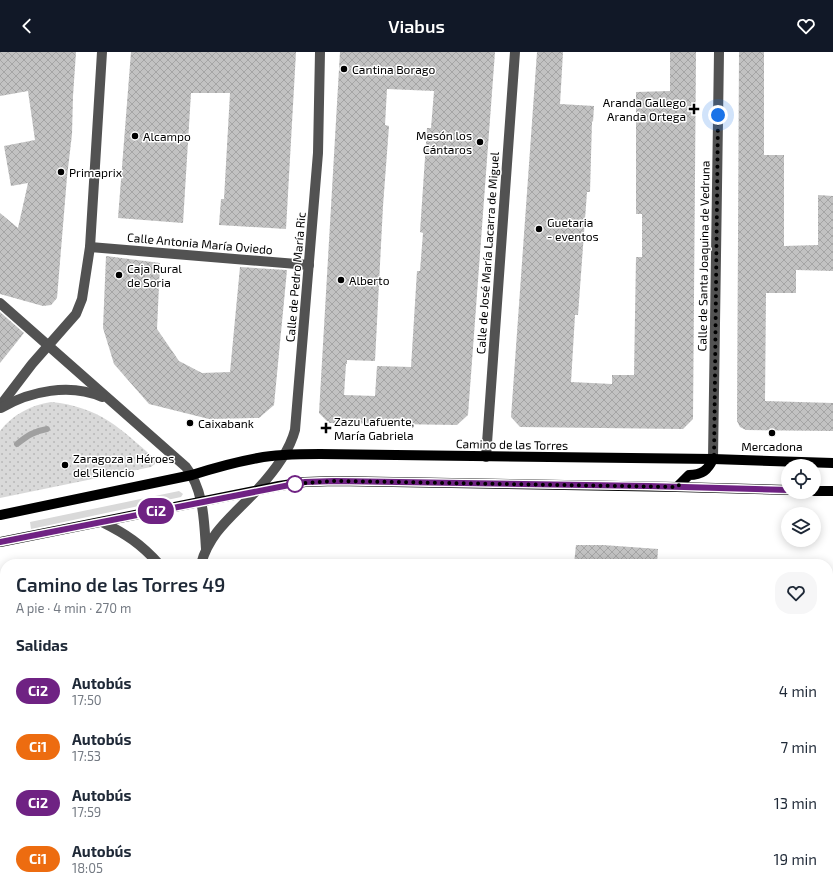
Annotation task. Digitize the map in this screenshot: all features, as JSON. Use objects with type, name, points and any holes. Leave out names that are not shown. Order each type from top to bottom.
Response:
[{"type":"main road","name":"Camino de las Torres","points":[[0,515],[192,475],[214,468],[258,458],[285,455],[320,454],[833,463]]},
{"type":"main road","points":[[677,487],[689,475],[700,474],[706,470],[714,460]]},
{"type":"main road","points":[[2,540],[305,482],[335,481],[781,490]]},
{"type":"main road","points":[[821,491],[833,491]]},
{"type":"street","points":[[0,408],[48,344],[68,323],[80,306],[84,291],[90,247],[102,52]]},
{"type":"street","name":"Calle de Pedro María Ric","points":[[206,549],[228,517],[256,492],[285,455],[294,436],[297,421],[318,153],[320,52]]},
{"type":"street","name":"Calle de José María Lacarra de Miguel","points":[[486,457],[515,52]]},
{"type":"street","name":"Calle de Santa Joaquina de Vedruna","points":[[714,460],[719,52]]},
{"type":"street","name":"Calle Antonia María Oviedo","points":[[90,247],[309,265]]},
{"type":"street","points":[[0,303],[177,458],[192,475],[196,482],[204,522],[206,549],[203,559]]},
{"type":"street","points":[[0,408],[22,398],[51,391],[67,390],[91,392],[110,400]]},
{"type":"street","points":[[102,522],[129,536],[154,559]]},
{"type":"shaded area","points":[[51,402],[83,409],[108,421],[120,429],[155,459],[155,464],[151,467],[0,498],[0,431],[10,420],[29,408]]},
{"type":"shaded area","points":[[179,491],[183,494],[181,497],[31,529],[30,522]]},
{"type":"building","points":[[0,52],[76,52],[72,134],[57,298],[51,305],[43,306],[0,294],[0,213],[18,228],[28,183],[11,186],[4,146],[35,140],[28,91],[0,96]]},
{"type":"building","points":[[131,52],[296,52],[286,229],[219,225],[221,199],[224,199],[230,93],[191,93],[183,223],[118,218]]},
{"type":"building","points":[[340,52],[495,52],[468,415],[457,425],[329,423],[319,413]],"holes":[[[387,89],[434,91],[431,128],[427,128],[420,232],[423,233],[420,271],[417,271],[411,367],[377,366],[375,396],[344,395],[347,360],[375,361],[383,206],[389,126],[385,125]]]},
{"type":"building","points":[[537,52],[563,52],[560,104],[594,106],[593,122],[592,121],[590,192],[587,192],[578,315],[575,315],[571,382],[612,384],[612,375],[634,375],[636,257],[642,257],[642,214],[636,214],[636,92],[670,91],[670,52],[696,52],[693,419],[683,429],[520,427],[511,417]]},
{"type":"building","points":[[739,52],[764,52],[764,155],[784,155],[784,246],[818,245],[818,195],[833,196],[833,271],[796,270],[796,293],[766,293],[765,401],[833,403],[833,431],[746,430],[740,427],[737,421]]},
{"type":"building","points":[[106,256],[160,263],[157,329],[179,361],[202,373],[230,372],[240,267],[287,270],[274,405],[259,418],[209,419],[149,404],[114,364],[103,328]]},
{"type":"building","points":[[0,312],[24,333],[0,363]]},
{"type":"building","points":[[576,545],[603,545],[658,549],[657,559],[575,559]]},
{"type":"waterway","points":[[17,444],[31,434],[47,429]]},
{"type":"bus line","name":"Ci2","points":[[0,542],[305,482],[335,481],[545,484],[781,490]]},
{"type":"place","name":"Cantina Borago","points":[[344,69]]},
{"type":"place","name":"Aranda Gallego Aranda Ortega","points":[[694,109]]},
{"type":"place","name":"Alcampo","points":[[135,136]]},
{"type":"place","name":"Mesón los Cántaros","points":[[480,142]]},
{"type":"place","name":"Primaprix","points":[[61,172]]},
{"type":"place","name":"Guetaria - eventos","points":[[539,229]]},
{"type":"place","name":"Caja Rural de Soria","points":[[119,275]]},
{"type":"place","name":"Alberto","points":[[341,280]]},
{"type":"place","name":"Caixabank","points":[[190,423]]},
{"type":"place","name":"Zazu Lafuente, María Gabriela","points":[[326,428]]},
{"type":"place","name":"Mercadona","points":[[772,433]]},
{"type":"place","name":"Zaragoza a Héroes del Silencio","points":[[65,465]]},
{"type":"route","points":[[295,484],[293,484],[335,481],[677,487],[689,475],[700,474],[708,468],[714,460],[718,115]]}]
